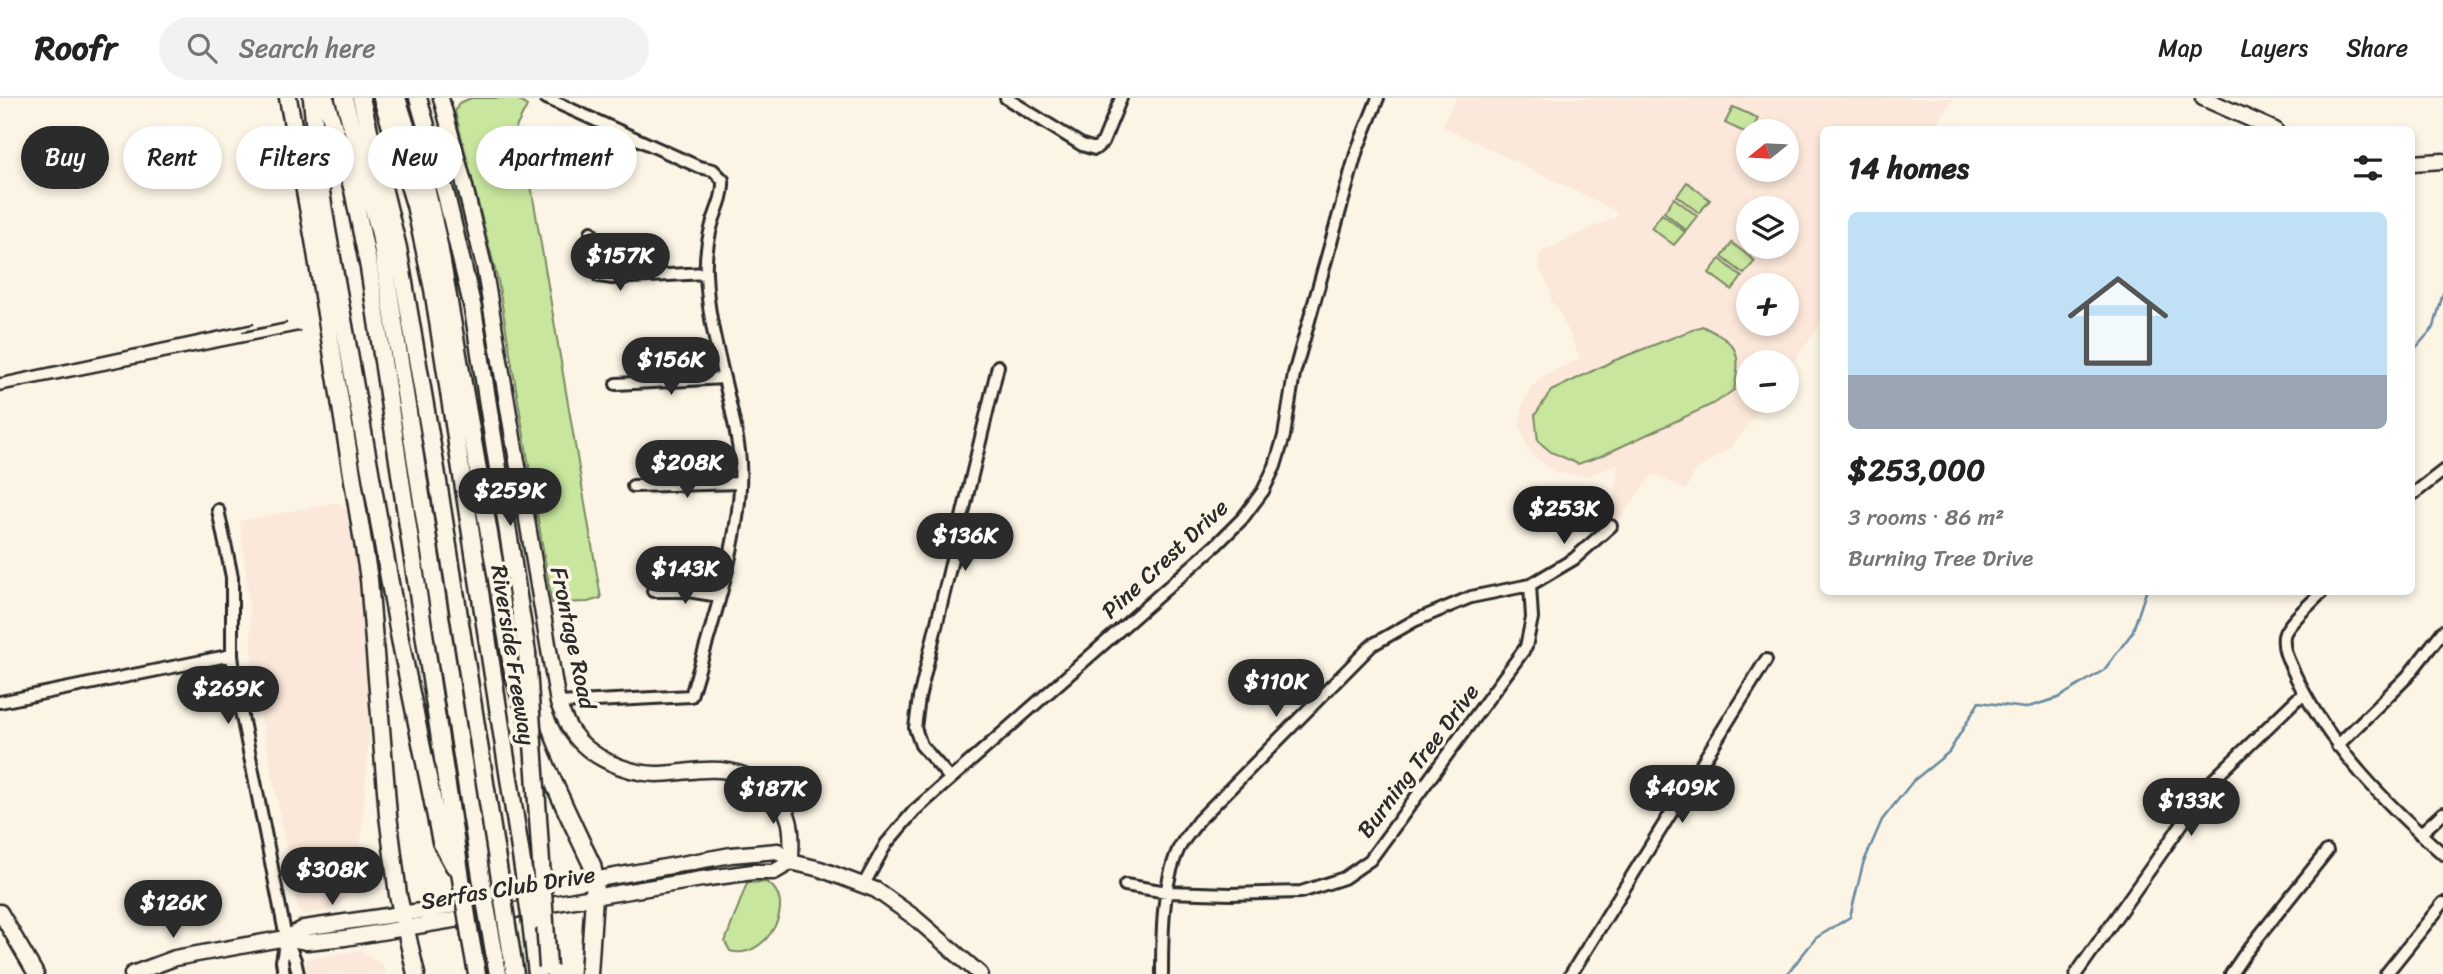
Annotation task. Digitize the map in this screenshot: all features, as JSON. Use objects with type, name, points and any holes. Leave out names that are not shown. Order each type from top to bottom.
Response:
[{"type":"highway","points":[[288,98],[369,579],[388,815],[403,921],[416,974]]},
{"type":"highway","points":[[312,98],[319,179],[400,639],[441,842],[461,881]]},
{"type":"highway","points":[[325,98],[353,190],[369,268],[477,974]]},
{"type":"highway","points":[[344,98],[380,234],[498,974]]},
{"type":"highway","points":[[361,98],[398,248],[515,974]]},
{"type":"highway","name":"Riverside Freeway","points":[[382,98],[415,205],[433,289],[531,922],[544,972]]},
{"type":"highway","points":[[397,98],[427,192],[439,245],[513,672],[533,736],[592,864],[594,889],[589,974]]},
{"type":"highway","points":[[418,98],[446,195],[473,309],[527,653],[544,972]]},
{"type":"main road","name":"Frontage Road","points":[[441,98],[484,266],[558,703],[571,731],[604,760],[628,769],[655,774],[718,769],[740,772],[762,785],[779,800],[789,819],[792,840],[790,862]]},
{"type":"main road","points":[[2203,98],[2266,126]]},
{"type":"main road","points":[[2415,163],[2443,161]]},
{"type":"main road","name":"Serfas Club Drive","points":[[132,974],[174,958],[286,938],[304,928],[403,921],[594,889],[774,872],[790,862]]},
{"type":"main road","points":[[790,862],[864,884],[914,917],[980,974]]},
{"type":"main road","points":[[0,912],[36,974]]},
{"type":"street","points":[[546,98],[699,167],[713,170],[723,180],[723,190],[712,224],[706,273],[708,302],[739,453],[740,483],[734,540],[691,696],[558,703]]},
{"type":"street","points":[[1006,98],[1082,145],[1095,149],[1103,142],[1121,98]]},
{"type":"street","name":"Pine Crest Drive","points":[[864,884],[899,826],[1216,545],[1242,519],[1263,491],[1275,466],[1284,436],[1294,374],[1357,150],[1378,98]]},
{"type":"street","points":[[592,232],[600,276],[612,278],[706,273]]},
{"type":"street","points":[[950,778],[921,745],[915,728],[919,698],[998,366]]},
{"type":"street","points":[[616,384],[724,378]]},
{"type":"street","points":[[2415,493],[2443,471]]},
{"type":"street","points":[[633,486],[740,483]]},
{"type":"street","points":[[218,510],[232,577],[232,655],[286,938],[298,974]]},
{"type":"street","points":[[1162,974],[1162,934],[1167,892],[1179,849],[1198,821],[1372,645],[1413,621],[1471,597],[1530,585],[1574,559],[1611,526]]},
{"type":"street","name":"Burning Tree Drive","points":[[1125,885],[1167,892],[1301,892],[1344,878],[1370,860],[1526,647],[1532,618],[1530,585]]},
{"type":"street","points":[[653,591],[688,591],[719,596]]},
{"type":"street","points":[[2319,595],[2286,628],[2285,654],[2305,695],[2337,746],[2420,834],[2443,854]]},
{"type":"street","points":[[2337,746],[2407,677],[2443,631]]},
{"type":"street","points":[[0,702],[232,655]]},
{"type":"street","points":[[1571,974],[1766,660]]},
{"type":"street","points":[[2076,974],[2213,780],[2297,699],[2305,695]]},
{"type":"street","points":[[2420,834],[2443,813]]},
{"type":"street","points":[[2231,974],[2327,851]]},
{"type":"street","points":[[2391,972],[2443,903]]},
{"type":"street","points":[[284,974],[282,961],[286,938]]},
{"type":"shaded area","points":[[1456,98],[1954,98],[1935,126],[1820,126],[1820,325],[1799,355],[1799,350],[1736,350],[1736,413],[1757,413],[1732,447],[1695,471],[1686,490],[1653,474],[1619,520],[1612,517],[1618,464],[1592,475],[1554,472],[1531,454],[1520,426],[1522,406],[1530,388],[1545,375],[1580,358],[1557,307],[1550,301],[1551,293],[1539,266],[1540,254],[1617,216],[1614,210],[1442,126]]},
{"type":"shaded area","points":[[337,502],[347,509],[363,604],[371,713],[359,870],[347,897],[333,909],[303,914],[298,909],[253,675],[240,521]]},
{"type":"shaded area","points":[[361,950],[383,966],[387,974],[308,974],[305,959]]},
{"type":"green space","points":[[471,98],[516,98],[527,106],[517,126],[476,126],[476,189],[532,189],[601,598],[588,602],[552,603],[498,281],[462,140],[462,126],[459,126],[455,112],[459,103]]},
{"type":"green space","points":[[1733,107],[1758,118],[1736,119],[1736,128],[1725,123]]},
{"type":"green space","points":[[1687,182],[1710,200],[1699,213],[1677,196]]},
{"type":"green space","points":[[1674,198],[1697,216],[1686,230],[1664,212]]},
{"type":"green space","points":[[1662,214],[1685,232],[1674,245],[1651,228]]},
{"type":"green space","points":[[1732,243],[1736,246],[1736,259],[1755,261],[1743,273],[1722,257]]},
{"type":"green space","points":[[1720,259],[1737,273],[1736,285],[1732,290],[1709,273]]},
{"type":"green space","points":[[1702,326],[1723,338],[1734,350],[1734,390],[1715,403],[1578,464],[1551,452],[1538,441],[1535,415],[1551,391],[1613,361]]},
{"type":"green space","points":[[766,882],[776,891],[780,902],[774,927],[756,947],[743,952],[730,951],[725,942],[747,883]]},
{"type":"waterway","points":[[2415,349],[2434,327],[2443,293]]},
{"type":"waterway","points":[[1787,974],[1816,938],[1850,917],[1863,864],[1882,820],[1913,781],[1949,752],[1979,702],[2025,708],[2058,698],[2104,670],[2132,633],[2145,595]]},
{"type":"railway","points":[[243,332],[286,323]]},
{"type":"railway","points":[[0,378],[253,324]]},
{"type":"railway","points":[[0,391],[300,331]]}]
